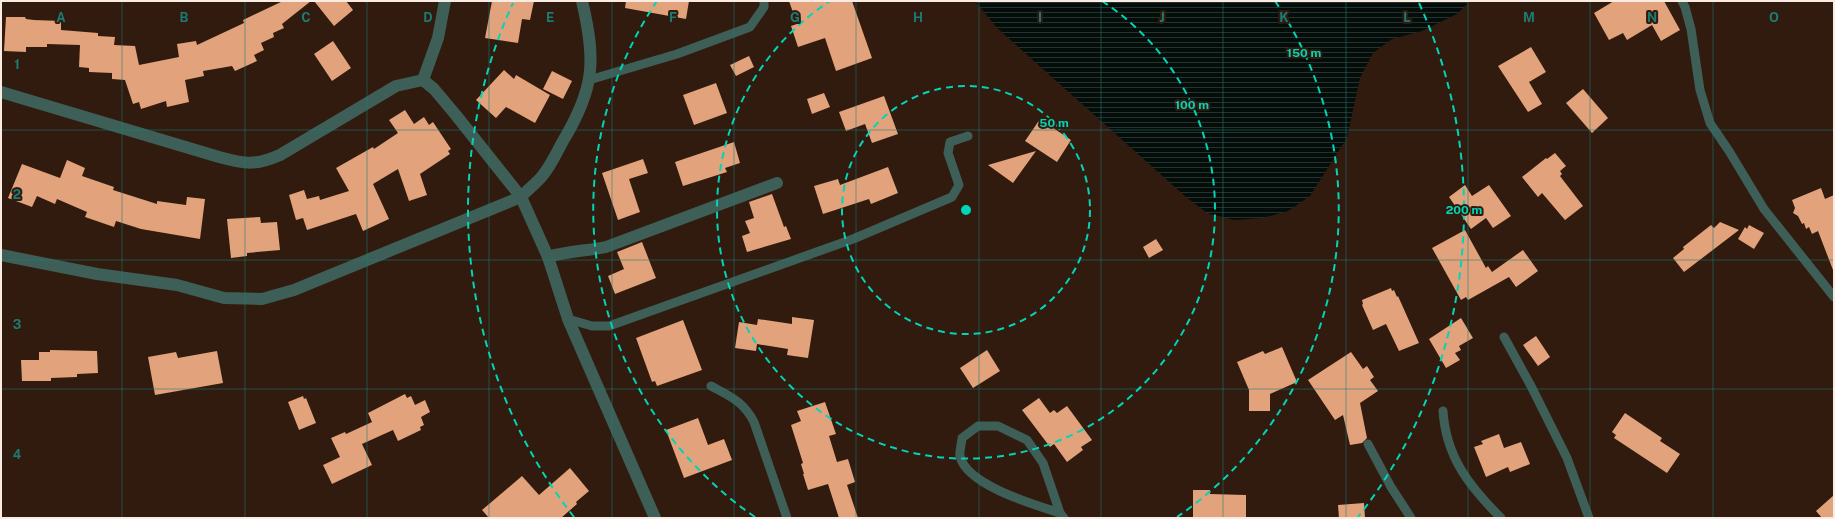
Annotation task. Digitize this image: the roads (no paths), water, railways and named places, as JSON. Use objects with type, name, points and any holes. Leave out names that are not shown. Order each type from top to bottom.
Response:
[{"type":"street","points":[[423,80],[438,38],[445,1]]},
{"type":"street","points":[[1,255],[97,274],[177,286],[224,298],[262,299],[294,290],[521,196],[543,174],[577,118],[587,93],[590,80],[591,51],[582,1]]},
{"type":"street","points":[[1,92],[219,157],[254,164],[265,162],[280,155],[396,86],[423,80]]},
{"type":"street","points":[[423,80],[434,89],[521,196],[548,257],[568,319],[655,518]]},
{"type":"street","points":[[548,257],[558,254],[606,247],[777,183]]},
{"type":"lane","points":[[590,80],[677,54],[750,27],[764,7],[764,1]]},
{"type":"lane","points":[[1682,1],[1691,29],[1700,90],[1710,123],[1764,208],[1834,297]]},
{"type":"lane","points":[[568,319],[592,326],[609,326],[853,239],[952,197],[959,185],[948,153],[950,142],[968,136]]},
{"type":"lane","points":[[1504,337],[1531,386],[1567,458],[1589,518]]},
{"type":"lane","points":[[711,386],[739,401],[748,411],[754,422],[786,518]]},
{"type":"lane","points":[[1442,411],[1444,431],[1455,462],[1478,495],[1501,518]]},
{"type":"lane","points":[[978,426],[998,426],[1027,440],[1043,464],[1062,515],[1020,500],[975,478],[967,469],[960,456],[962,438],[978,426]]},
{"type":"lane","points":[[1368,444],[1391,487],[1411,518]]}]
